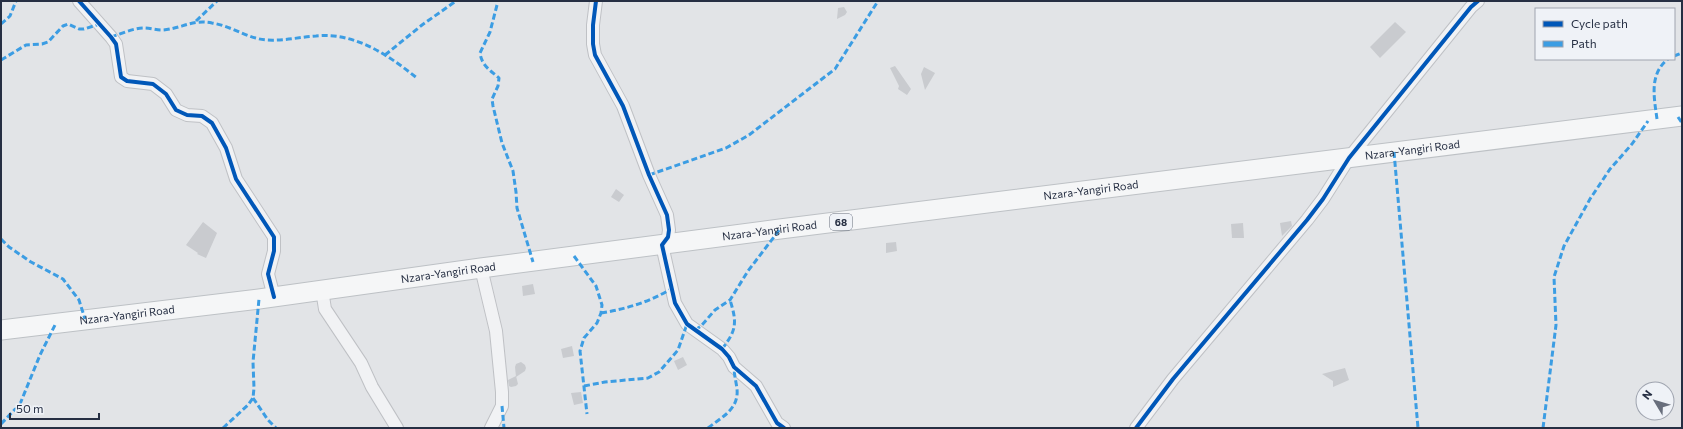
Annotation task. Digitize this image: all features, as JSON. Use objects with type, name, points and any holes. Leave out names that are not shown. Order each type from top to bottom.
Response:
[{"type":"main road","name":"Nzara-Yangiri Road","points":[[1,330],[274,297],[481,268],[1682,116]]},
{"type":"street","points":[[79,1],[111,36],[116,44],[121,77],[127,81],[153,84],[166,94],[176,110],[187,114],[202,116],[212,123],[226,148],[236,179],[274,237],[274,251],[268,274],[274,297]]},
{"type":"street","points":[[596,1],[593,25],[593,44],[595,54],[623,106],[649,176],[667,215],[669,230],[668,237],[662,245],[675,303],[688,324],[722,349],[734,366],[756,386],[776,423],[784,428]]},
{"type":"street","points":[[1136,428],[1173,379],[1307,220],[1323,199],[1349,158],[1471,7],[1478,1]]},
{"type":"street","points":[[481,268],[496,331],[502,392],[502,406],[491,428]]},
{"type":"street","points":[[322,290],[324,308],[361,363],[372,387],[397,428]]},
{"type":"building","points":[[844,7],[847,12],[845,15],[837,19],[838,8]]},
{"type":"building","points":[[1395,22],[1406,32],[1380,58],[1370,47]]},
{"type":"building","points":[[895,66],[911,89],[907,95],[898,89],[899,86],[890,68]]},
{"type":"building","points":[[924,67],[935,73],[925,90],[921,74]]},
{"type":"building","points":[[616,189],[624,195],[619,202],[611,197]]},
{"type":"building","points":[[1291,221],[1292,226],[1282,236],[1280,223]]},
{"type":"building","points":[[203,222],[217,233],[206,258],[197,254],[198,253],[186,245]]},
{"type":"building","points":[[1243,223],[1244,238],[1232,238],[1231,224]]},
{"type":"building","points":[[896,242],[897,251],[886,253],[886,243]]},
{"type":"building","points":[[533,284],[535,294],[523,296],[522,286]]},
{"type":"building","points":[[572,346],[574,356],[563,358],[561,349]]},
{"type":"building","points":[[683,357],[687,365],[678,370],[674,361]]},
{"type":"building","points":[[521,362],[525,365],[525,371],[516,377],[516,364]]},
{"type":"building","points":[[1345,368],[1349,380],[1333,387],[1333,381],[1322,374]]},
{"type":"building","points":[[516,376],[518,384],[516,386],[509,386],[508,380]]},
{"type":"building","points":[[581,392],[583,403],[574,405],[571,393]]},
{"type":"marked path","points":[[1,24],[10,16],[16,1]]},
{"type":"marked path","points":[[196,21],[217,1]]},
{"type":"marked path","points":[[385,55],[422,25],[456,1]]},
{"type":"marked path","points":[[649,175],[726,148],[749,135],[835,69],[878,1]]},
{"type":"marked path","points":[[497,5],[490,32],[480,53],[485,65],[499,78],[498,86],[492,99],[493,106],[502,143],[513,171],[517,208],[533,262]]},
{"type":"marked path","points":[[111,37],[140,28],[162,30],[198,22],[212,23],[253,37],[267,40],[330,36],[357,41],[370,47],[394,61],[417,78]]},
{"type":"marked path","points":[[1,60],[26,45],[48,42],[63,26],[68,24],[79,29],[100,24]]},
{"type":"marked path","points":[[1675,56],[1682,53]]},
{"type":"marked path","points":[[1657,119],[1654,94],[1655,79],[1662,65],[1667,60]]},
{"type":"marked path","points":[[1678,117],[1682,123]]},
{"type":"marked path","points":[[1543,428],[1556,325],[1554,277],[1564,246],[1590,199],[1610,169],[1632,144],[1648,121]]},
{"type":"marked path","points":[[1394,152],[1418,428]]},
{"type":"marked path","points":[[695,330],[701,326],[715,310],[730,300],[748,271],[780,229]]},
{"type":"marked path","points":[[1,239],[9,247],[31,262],[63,279],[79,300],[85,319]]},
{"type":"marked path","points":[[574,256],[596,286],[602,305],[597,323],[584,338],[580,351],[587,414]]},
{"type":"marked path","points":[[601,313],[637,304],[654,298],[671,289]]},
{"type":"marked path","points":[[223,428],[248,405],[253,398],[253,362],[259,299]]},
{"type":"marked path","points":[[722,349],[731,336],[734,326],[734,314],[730,300]]},
{"type":"marked path","points":[[1,424],[20,404],[40,355],[56,323]]},
{"type":"marked path","points":[[584,386],[605,382],[648,378],[659,372],[678,350],[687,324]]},
{"type":"marked path","points":[[708,428],[724,416],[735,402],[737,389],[734,367]]},
{"type":"marked path","points":[[253,398],[268,420],[276,428]]},
{"type":"marked path","points":[[502,406],[504,428]]},
{"type":"cycle path","points":[[79,1],[116,44],[121,77],[127,81],[153,84],[166,94],[176,110],[187,115],[202,116],[212,123],[226,148],[236,179],[274,237],[274,251],[268,274],[274,297]]},
{"type":"cycle path","points":[[596,1],[593,25],[593,44],[595,55],[623,106],[649,175],[667,215],[669,230],[668,237],[662,245],[675,303],[687,324],[722,349],[729,357],[734,367],[756,386],[777,423],[784,428]]},
{"type":"cycle path","points":[[1136,428],[1173,379],[1307,220],[1323,199],[1349,158],[1471,7],[1478,1]]}]
